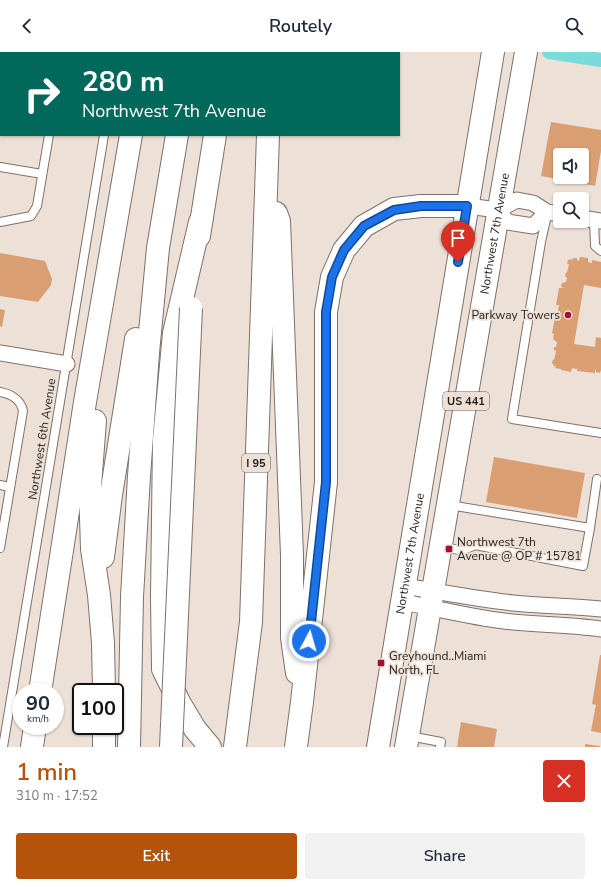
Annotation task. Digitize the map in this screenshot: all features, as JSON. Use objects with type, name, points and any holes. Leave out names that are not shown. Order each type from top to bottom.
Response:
[{"type":"main road","name":"Northwest 7th Avenue","points":[[407,742],[526,52]]},
{"type":"main road","name":"Northwest 7th Avenue","points":[[378,747],[492,61]]},
{"type":"main road","points":[[104,683],[103,643],[99,595],[92,548],[91,479],[96,414],[112,293],[135,154],[132,136]]},
{"type":"main road","points":[[41,683],[85,402],[132,136]]},
{"type":"main road","points":[[99,595],[112,488],[151,240],[170,136]]},
{"type":"main road","points":[[177,136],[158,248],[148,353],[148,597],[151,643],[157,675],[166,702],[190,747]]},
{"type":"main road","points":[[129,747],[148,597],[174,332],[200,222],[215,136]]},
{"type":"main road","name":"I 95","points":[[235,747],[251,622],[268,136]]},
{"type":"main road","points":[[266,179],[279,221],[292,555],[292,638],[302,702]]},
{"type":"main road","points":[[296,747],[326,482],[326,312],[332,277],[344,250],[364,226],[394,210],[421,206],[467,206]]},
{"type":"main road","points":[[171,747],[191,308],[200,222]]},
{"type":"main road","points":[[148,597],[163,669],[180,704],[195,729],[210,747]]},
{"type":"main road","points":[[32,747],[34,735]]},
{"type":"main road","points":[[104,735],[104,747]]},
{"type":"street","points":[[467,206],[498,210],[517,200],[533,203],[553,213]]},
{"type":"street","points":[[498,210],[507,222],[533,226],[553,214]]},
{"type":"street","points":[[0,354],[67,364]]},
{"type":"street","points":[[403,594],[432,599],[506,621],[563,624],[601,629]]},
{"type":"street","points":[[432,599],[484,600],[514,604],[601,609]]},
{"type":"lane","points":[[0,222],[31,216],[37,206],[49,136]]},
{"type":"lane","name":"Northwest 6th Avenue","points":[[3,747],[104,136]]},
{"type":"lane","points":[[0,167],[42,174]]},
{"type":"lane","points":[[553,215],[539,250],[512,419],[601,433]]},
{"type":"lane","points":[[592,220],[595,246],[601,251]]},
{"type":"lane","points":[[0,392],[18,400],[22,405],[23,411],[0,548]]},
{"type":"lane","points":[[441,546],[462,551],[475,545],[583,566],[597,479]]},
{"type":"lane","points":[[0,485],[10,487]]},
{"type":"lane","points":[[448,505],[590,528]]},
{"type":"lane","points":[[407,742],[441,742],[440,747]]},
{"type":"building","points":[[551,122],[601,130],[601,151],[595,186],[584,184],[589,184],[589,148],[553,148],[553,178],[541,176]]},
{"type":"building","points":[[0,253],[45,261],[52,279],[51,285],[38,302],[0,296]]},
{"type":"building","name":"Parkway Towers","points":[[580,257],[588,258],[588,262],[592,263],[592,260],[601,262],[601,288],[584,285],[574,344],[595,347],[596,337],[601,338],[600,373],[596,372],[595,369],[595,373],[577,371],[578,367],[577,369],[572,368],[571,372],[555,368],[556,366],[553,366],[554,364],[552,364],[556,351],[554,350],[554,347],[556,347],[557,342],[553,339],[554,334],[552,333],[555,318],[560,319],[560,317],[557,317],[557,313],[560,313],[560,311],[558,311],[559,305],[556,305],[559,288],[564,288],[561,287],[562,283],[566,282],[567,277],[565,277],[569,264],[567,264],[568,260],[577,258],[579,261]]},
{"type":"building","points":[[0,309],[5,310],[2,327],[0,326]]},
{"type":"building","points":[[494,457],[585,473],[577,518],[486,502]]},
{"type":"building","points":[[600,655],[601,733],[591,731],[596,705],[592,704]]},
{"type":"building","points":[[461,722],[497,729],[494,747],[457,747]]},
{"type":"building","points":[[585,744],[600,746],[600,747],[585,747]]},
{"type":"waterway","points":[[549,52],[601,60]]},
{"type":"place","name":"Parkway Towers","points":[[568,315]]},
{"type":"place","name":"Northwest 7th Avenue @ OP # 15781","points":[[449,549]]},
{"type":"place","name":"Greyhound..Miami North, FL","points":[[381,663]]},
{"type":"route","points":[[309,641],[326,482],[326,312],[332,277],[344,250],[364,226],[394,210],[421,206],[467,206],[458,262]]}]
